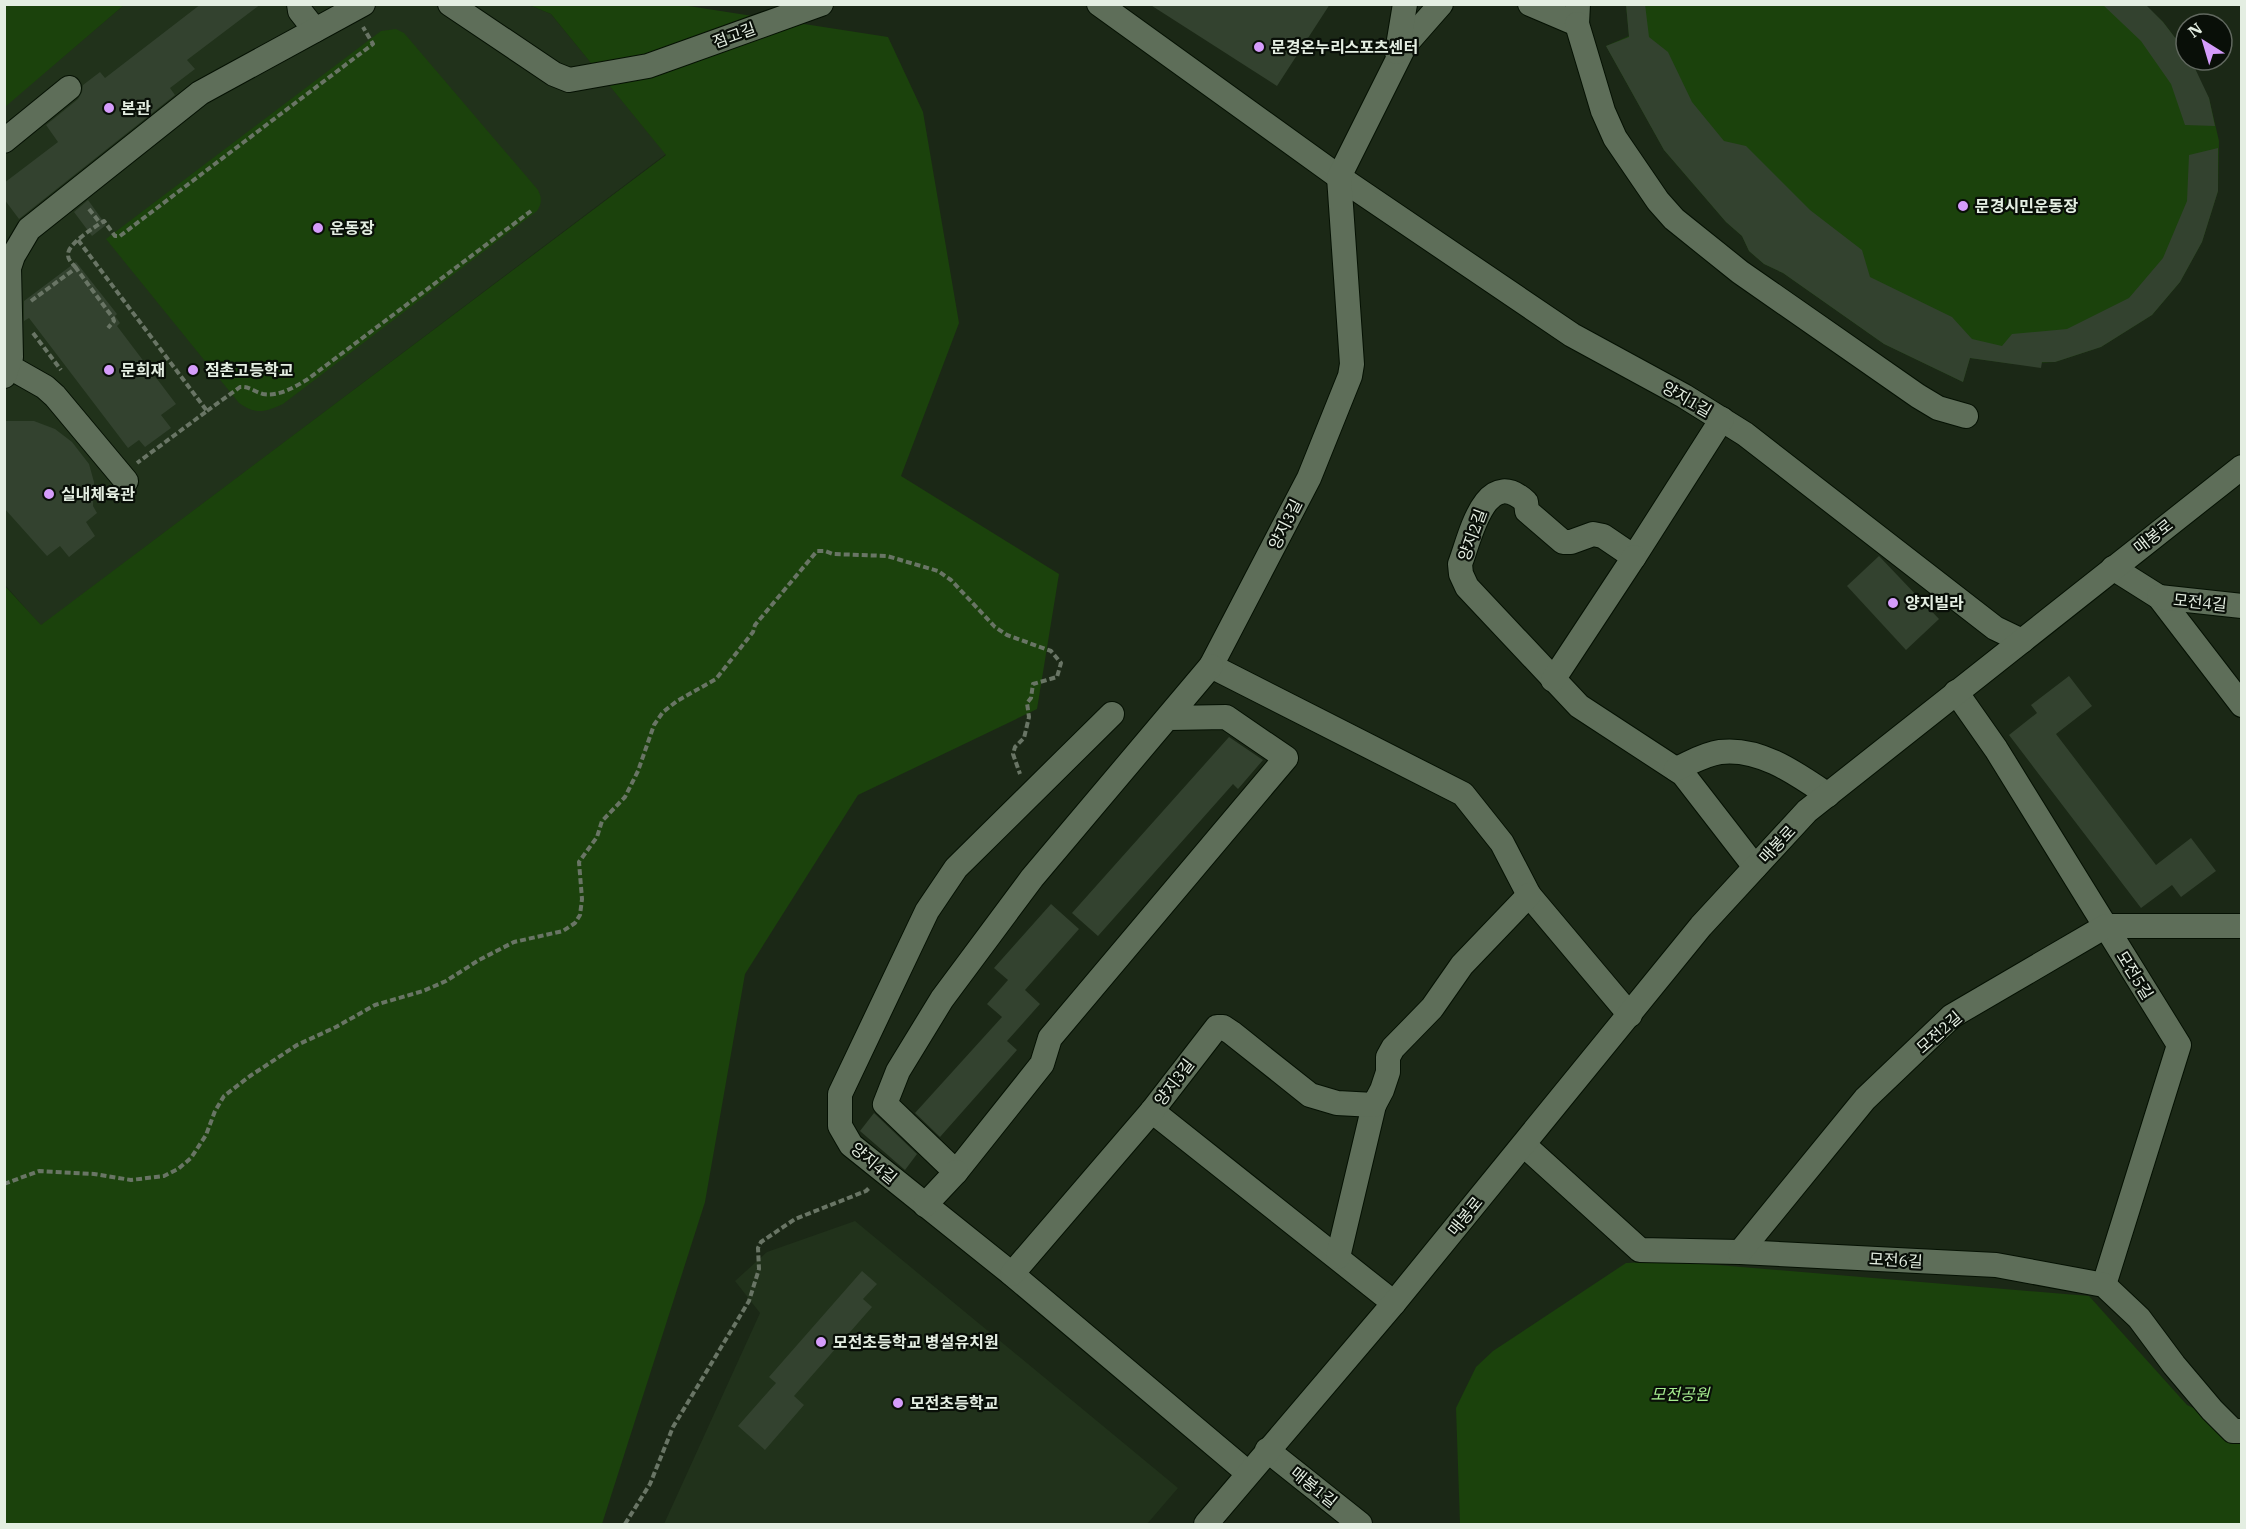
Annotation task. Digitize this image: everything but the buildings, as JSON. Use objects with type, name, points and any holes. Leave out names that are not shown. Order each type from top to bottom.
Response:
[{"type":"street","points":[[299,4],[300,11],[315,30]]},
{"type":"street","points":[[129,472],[45,387],[6,371],[11,357],[14,315],[9,254],[42,218],[200,93],[363,4]]},
{"type":"street","name":"점고길","points":[[450,4],[561,78],[569,80],[648,66],[820,4]]},
{"type":"street","name":"양지1길","points":[[1099,4],[1339,177],[1572,335],[1684,396],[1744,434],[1995,628],[2022,641]]},
{"type":"street","points":[[1396,63],[1405,4]]},
{"type":"street","points":[[1339,177],[1405,45],[1441,4]]},
{"type":"street","points":[[1530,4],[1578,14],[1599,101],[1615,138],[1652,194],[1674,219],[1740,272],[1918,396],[1938,408],[1966,416]]},
{"type":"street","points":[[4,141],[69,88]]},
{"type":"street","name":"양지3길","points":[[956,1172],[885,1104],[898,1071],[942,999],[1032,878],[1211,666],[1309,478],[1350,376],[1352,364],[1339,177]]},
{"type":"street","points":[[1553,680],[1722,419]]},
{"type":"street","name":"매봉로","points":[[1206,1524],[1394,1303],[1701,926],[1807,811],[2241,467]]},
{"type":"street","name":"양지2길","points":[[1634,557],[1603,536],[1593,534],[1571,542],[1563,542],[1527,511],[1526,502],[1520,496],[1511,492],[1499,493],[1488,498],[1481,506],[1460,564],[1461,574],[1467,587],[1553,680],[1579,706],[1683,774],[1755,867]]},
{"type":"street","points":[[2113,568],[2158,597],[2241,705]]},
{"type":"street","name":"모전4길","points":[[2158,597],[2241,606]]},
{"type":"street","points":[[1211,666],[1463,794],[1502,843],[1529,895],[1630,1015]]},
{"type":"street","name":"모전5길","points":[[1956,692],[1996,749],[2179,1045],[2104,1285]]},
{"type":"street","name":"양지4길","points":[[1112,714],[956,868],[927,911],[840,1094],[840,1126],[851,1145],[1012,1274],[1248,1473]]},
{"type":"street","points":[[925,1205],[956,1172],[1042,1064],[1050,1038],[1286,758],[1226,717],[1169,718]]},
{"type":"street","points":[[1676,769],[1709,754],[1738,752],[1783,766],[1828,795]]},
{"type":"street","points":[[1338,1257],[1374,1105],[1388,1072],[1388,1057],[1393,1048],[1432,1008],[1462,965],[1529,895]]},
{"type":"street","points":[[2106,926],[2241,926]]},
{"type":"street","name":"모전2길","points":[[1740,1252],[1865,1099],[1952,1016],[2106,926]]},
{"type":"street","name":"양지3길","points":[[1012,1274],[1152,1111],[1217,1027],[1223,1027],[1310,1095],[1348,1104],[1374,1105]]},
{"type":"street","points":[[1152,1111],[1394,1303]]},
{"type":"street","name":"모전6길","points":[[1524,1145],[1640,1250],[1740,1252],[1996,1265],[2104,1285]]},
{"type":"street","points":[[2104,1285],[2139,1318],[2212,1410],[2234,1431],[2241,1431]]},
{"type":"street","name":"매봉1길","points":[[1268,1450],[1360,1524]]},
{"type":"path","points":[[108,328],[114,321],[113,318],[68,257],[68,253],[78,240],[104,221],[115,236],[120,236],[373,44]]},
{"type":"path","points":[[129,472],[137,463],[240,387],[247,387],[265,394],[274,394],[286,391],[308,379],[531,211]]},
{"type":"path","points":[[78,240],[207,411]]},
{"type":"path","points":[[67,378],[14,315],[76,268]]},
{"type":"path","points":[[4,1184],[39,1171],[94,1174],[131,1180],[164,1176],[178,1169],[191,1158],[206,1135],[215,1111],[224,1096],[297,1045],[375,1005],[423,991],[446,981],[514,942],[563,931],[575,923],[580,915],[582,900],[579,862],[597,837],[602,821],[625,797],[638,771],[654,725],[663,712],[677,701],[716,679],[753,632],[755,624],[817,551],[887,556],[938,571],[951,580],[995,627],[1051,651],[1061,663],[1057,677],[1033,684],[1031,698],[1027,703],[1029,717],[1024,738],[1016,747],[1014,754],[1021,777],[1021,805]]},
{"type":"path","points":[[625,1524],[650,1484],[673,1427],[749,1301],[759,1269],[758,1248],[761,1242],[795,1219],[866,1191],[875,1182],[874,1164]]},
{"type":"shaded area","name":"점촌고등학교","points":[[124,5],[529,5],[551,14],[666,154],[41,626],[5,585],[4,107]]},
{"type":"shaded area","name":"모전초등학교","points":[[855,1221],[1178,1488],[1147,1524],[664,1524],[760,1313],[735,1281],[767,1252]]},
{"type":"green space","points":[[5,4],[124,4],[124,5],[5,107]]},
{"type":"green space","points":[[529,5],[682,5],[888,37],[923,112],[959,323],[901,476],[1059,574],[1037,709],[858,795],[745,974],[705,1202],[602,1524],[5,1524],[4,585],[41,625],[666,155],[551,14]]},
{"type":"green space","name":"문경시민운동장","points":[[1626,5],[2145,5],[2174,36],[2174,72],[2193,72],[2209,98],[2219,141],[2218,191],[2202,242],[2180,282],[2152,315],[2101,347],[2055,362],[2014,364],[1970,358],[1963,382],[1884,344],[1783,273],[1764,264],[1749,251],[1742,236],[1726,222],[1664,150],[1606,46],[1629,36]]},
{"type":"green space","name":"운동장","points":[[396,29],[404,33],[538,190],[541,198],[540,205],[537,211],[283,404],[271,409],[255,411],[239,403],[106,239],[381,31]]},
{"type":"green space","name":"모전공원","points":[[1670,1261],[2089,1296],[2187,1405],[2229,1425],[2241,1428],[2241,1524],[1460,1524],[1456,1408],[1476,1367],[1493,1351],[1626,1263]]},
{"type":"place","name":"문경온누리스포츠센터","points":[[1259,47]]},
{"type":"place","name":"본관","points":[[109,108]]},
{"type":"place","name":"문경시민운동장","points":[[1963,206]]},
{"type":"place","name":"운동장","points":[[318,228]]},
{"type":"place","name":"문희재","points":[[109,370]]},
{"type":"place","name":"점촌고등학교","points":[[193,370]]},
{"type":"place","name":"실내체육관","points":[[49,494]]},
{"type":"place","name":"양지빌라","points":[[1893,603]]},
{"type":"place","name":"모전초등학교 병설유치원","points":[[821,1342]]},
{"type":"place","name":"모전초등학교","points":[[898,1403]]}]
